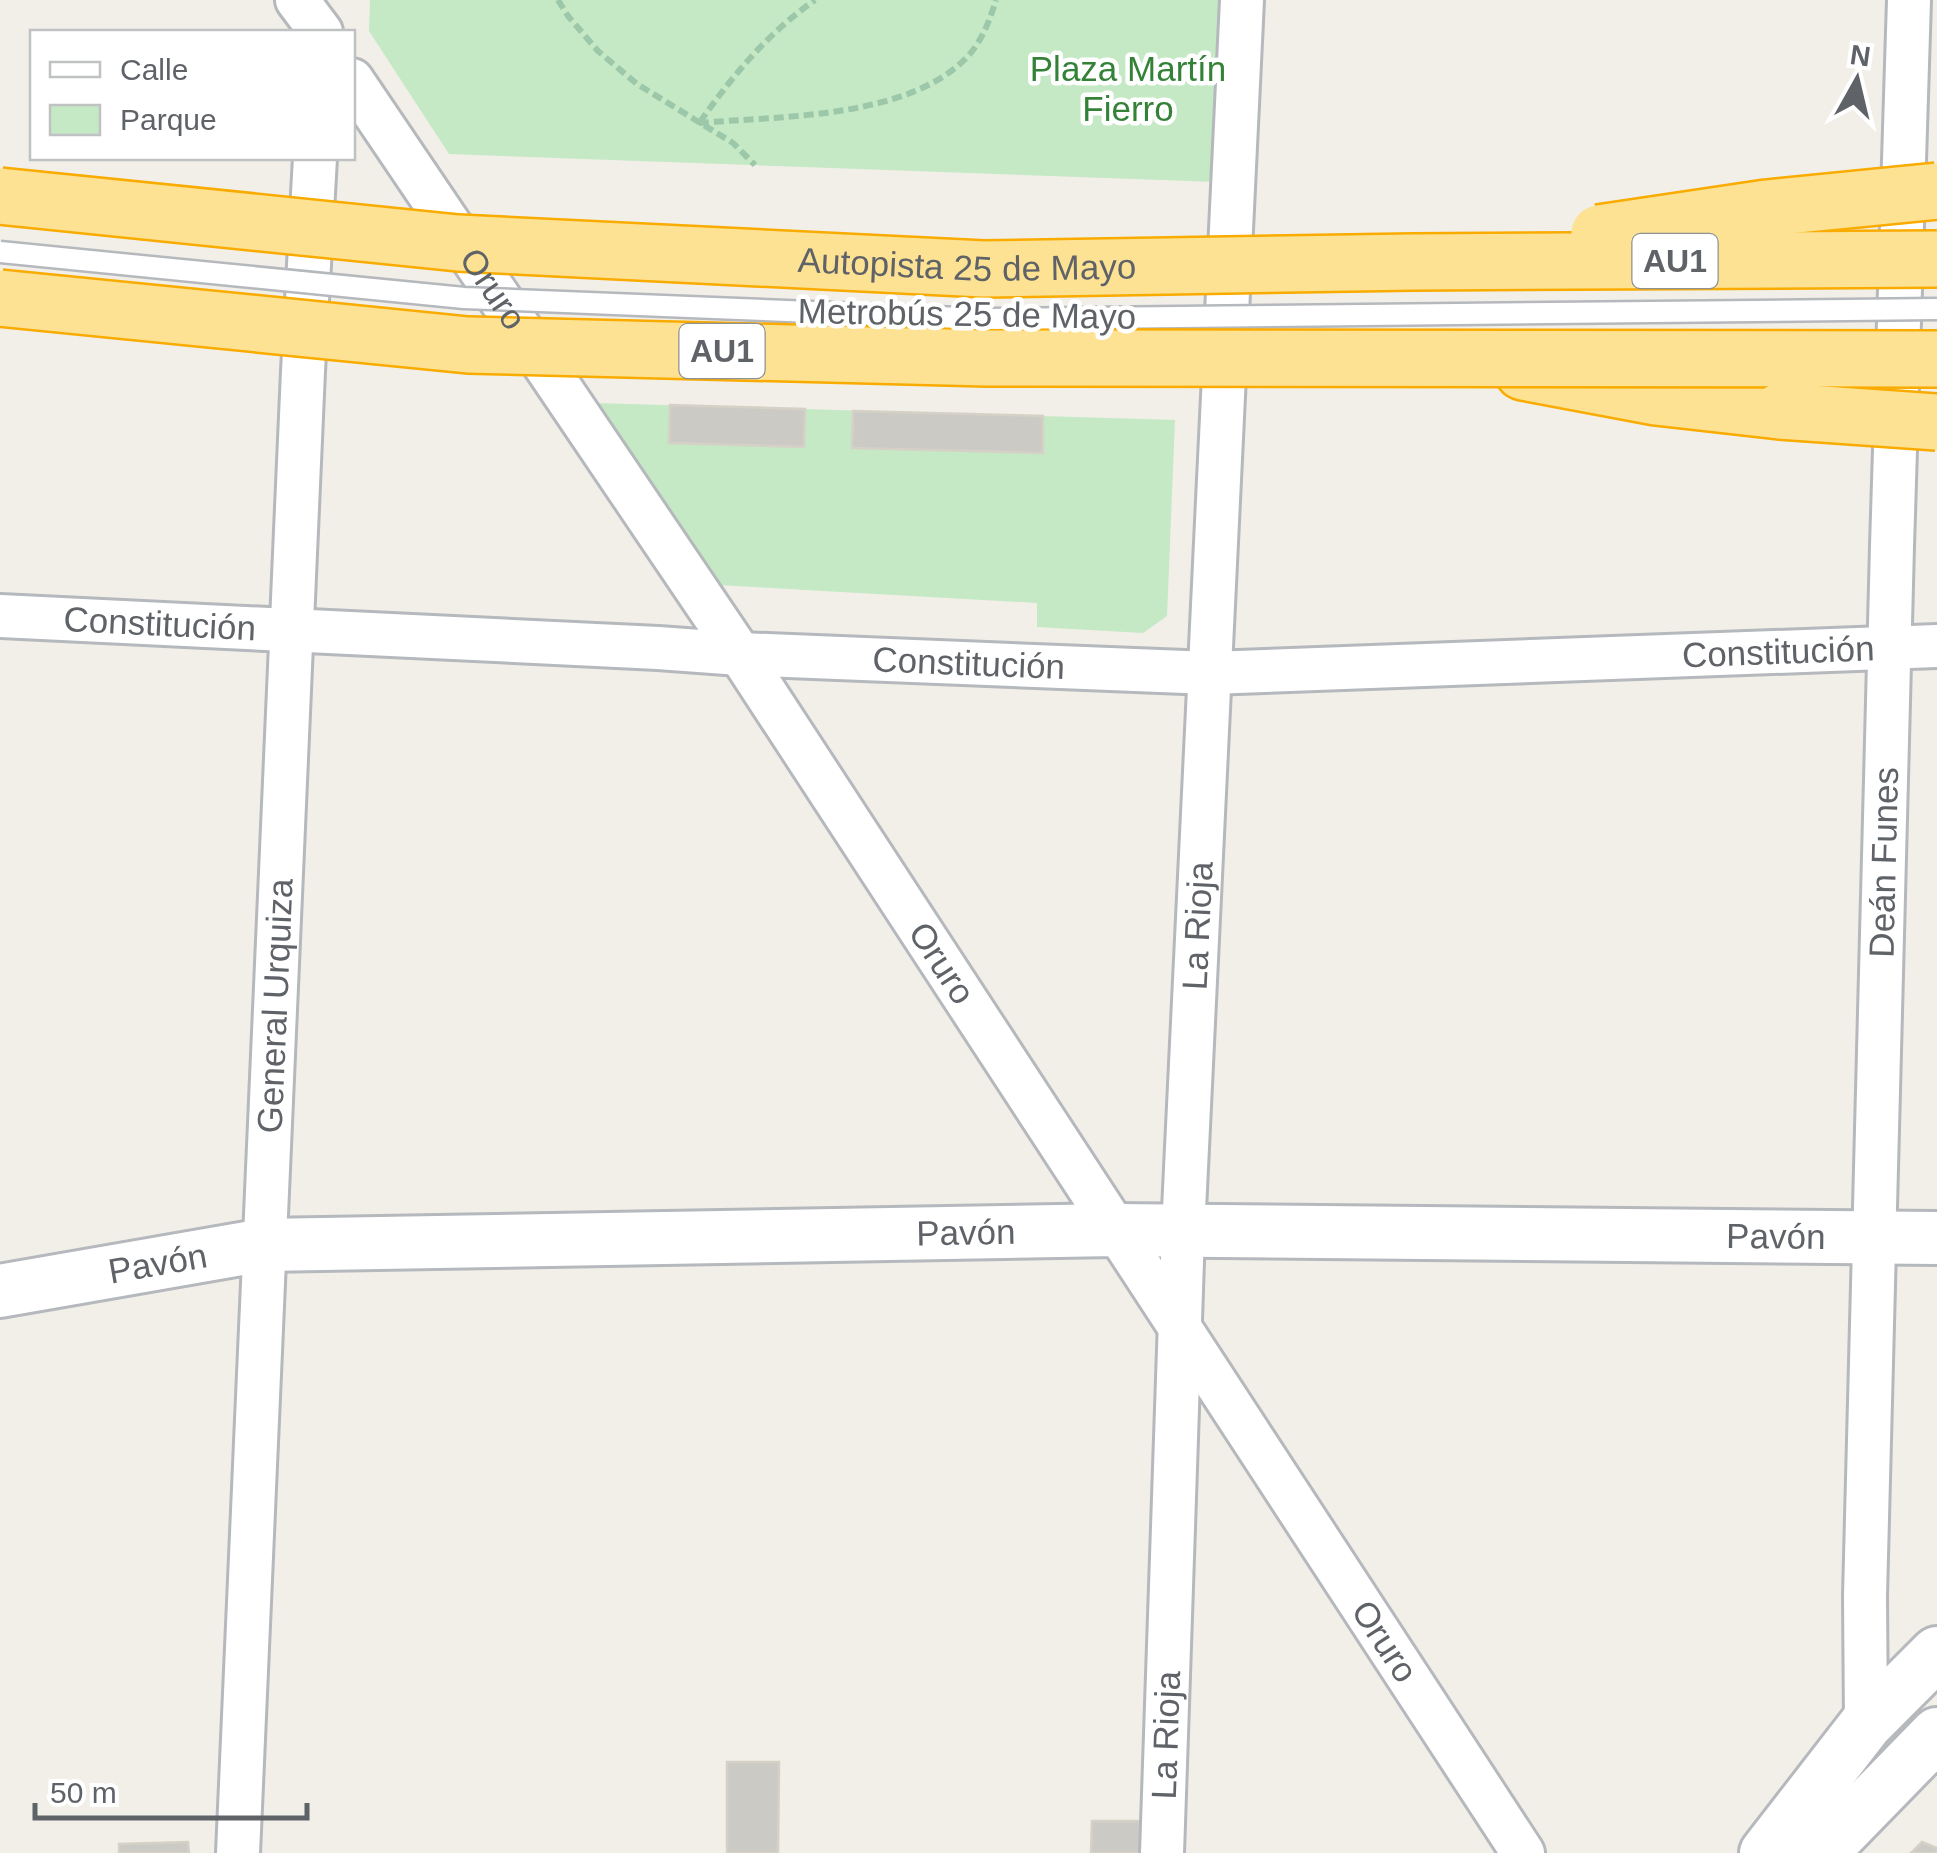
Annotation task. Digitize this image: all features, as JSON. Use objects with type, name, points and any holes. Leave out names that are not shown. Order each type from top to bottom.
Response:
[{"type":"highway","points":[[1414,262],[1766,208],[1937,191]]},
{"type":"highway","name":"Autopista 25 de Mayo","points":[[0,196],[458,242],[984,269],[1937,259]]},
{"type":"highway","name":"AU1","points":[[0,298],[468,345],[987,358],[1937,359]]},
{"type":"highway","points":[[1446,358],[1656,397],[1937,422]]},
{"type":"street","points":[[297,0],[320,30]]},
{"type":"street","points":[[322,30],[325,0]]},
{"type":"street","name":"La Rioja","points":[[1162,1853],[1183,1230],[1242,0]]},
{"type":"street","name":"Deán Funes","points":[[1866,1724],[1865,1596],[1909,0]]},
{"type":"street","name":"Oruro","points":[[355,84],[740,654],[1523,1853]]},
{"type":"street","name":"General Urquiza","points":[[238,1853],[315,160]]},
{"type":"street","name":"Constitución","points":[[0,616],[740,654],[1210,673],[1937,646]]},
{"type":"street","name":"Pavón","points":[[0,1291],[264,1245],[1115,1230],[1937,1238]]},
{"type":"street","points":[[1766,1853],[1866,1724],[1937,1653]]},
{"type":"street","points":[[1822,1853],[1937,1734]]},
{"type":"lane","name":"Metrobús 25 de Mayo","points":[[0,252],[464,298],[986,319],[1937,309]]},
{"type":"path","points":[[558,0],[598,52],[637,84],[733,143],[755,166]]},
{"type":"path","points":[[700,123],[758,48],[790,17],[815,0]]},
{"type":"path","points":[[700,123],[886,103],[938,80],[969,54],[988,25],[996,0]]},
{"type":"green space","name":"Plaza Martín Fierro","points":[[370,0],[1227,0],[1217,182],[449,154],[369,31]]},
{"type":"green space","points":[[596,403],[1175,420],[1167,616],[1143,633],[1037,627],[1037,603],[718,585]]},
{"type":"building","points":[[670,405],[805,409],[804,447],[669,443]]},
{"type":"building","points":[[853,411],[1043,416],[1043,453],[852,448]]},
{"type":"building","points":[[727,1762],[779,1762],[778,1853],[727,1853]]},
{"type":"building","points":[[1092,1821],[1140,1821],[1140,1853],[1091,1853]]},
{"type":"building","points":[[188,1842],[189,1853],[119,1853],[119,1844]]},
{"type":"building","points":[[1922,1842],[1937,1848],[1937,1853],[1911,1853]]}]
